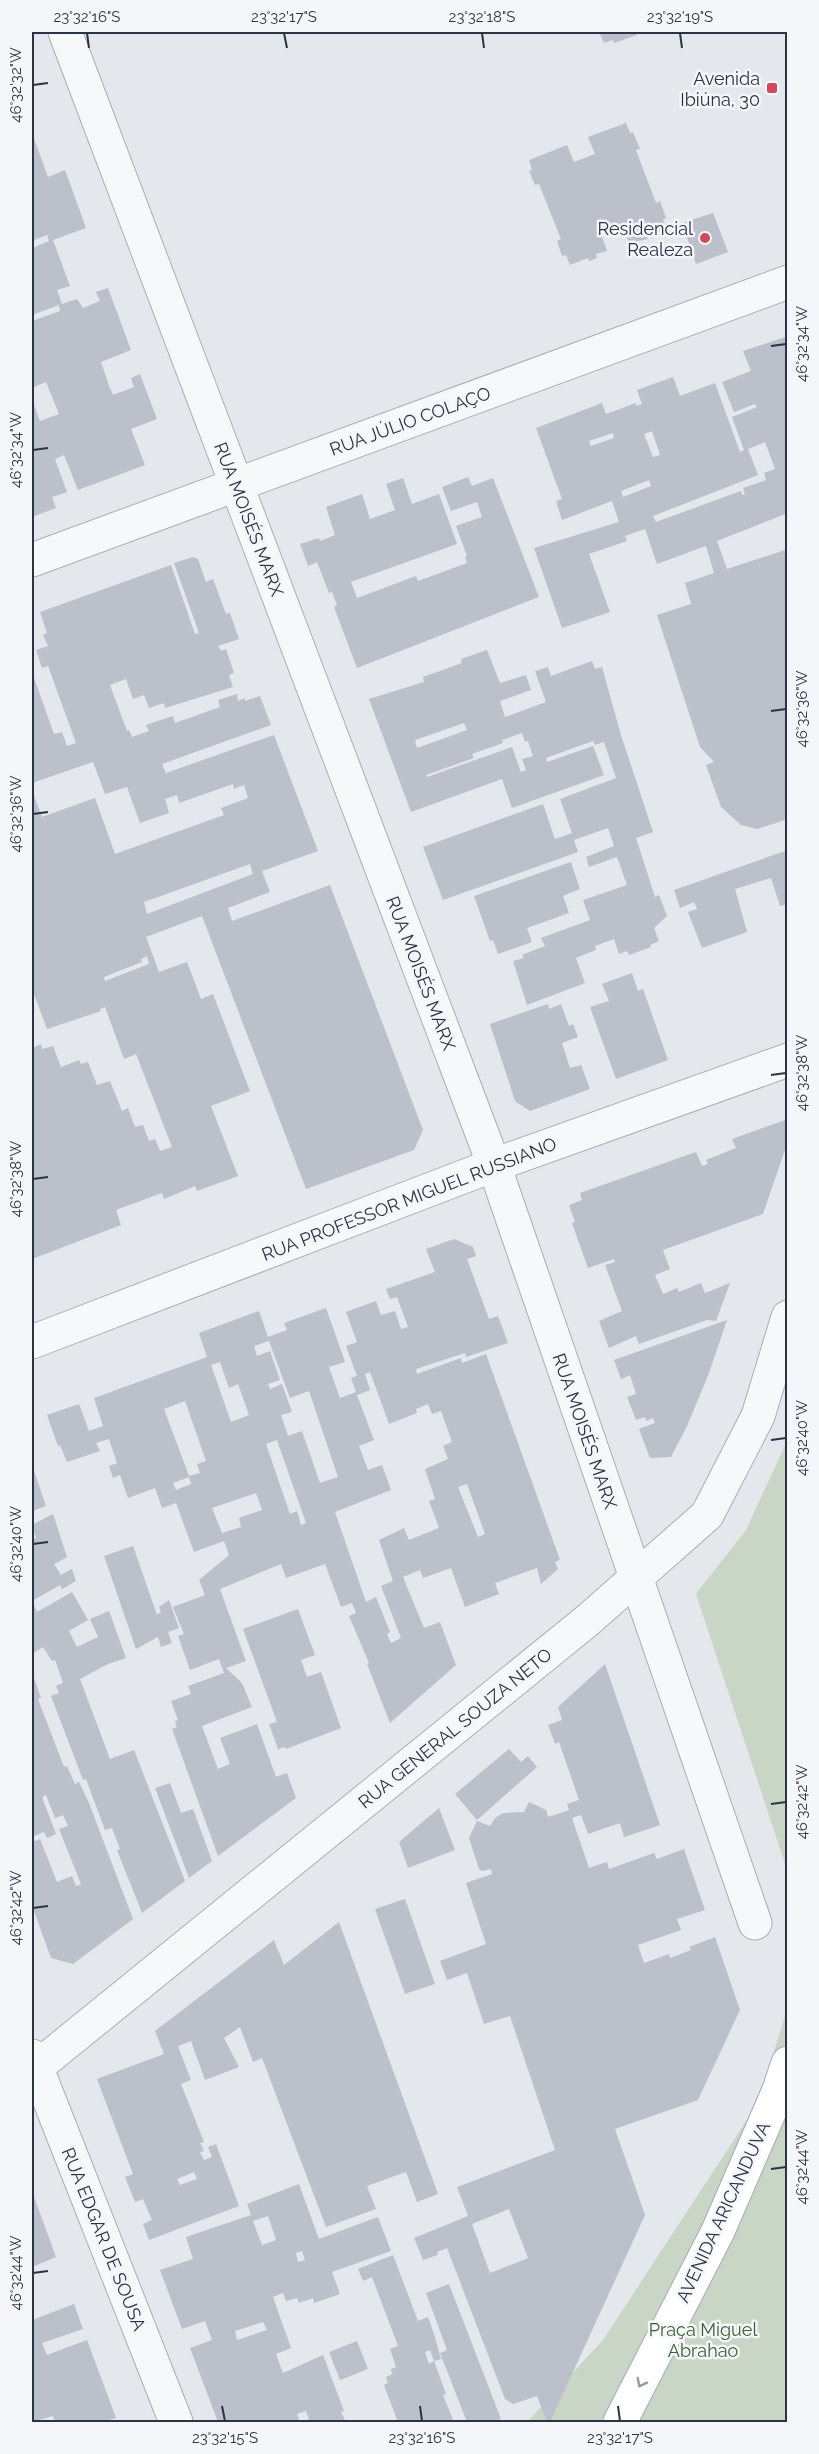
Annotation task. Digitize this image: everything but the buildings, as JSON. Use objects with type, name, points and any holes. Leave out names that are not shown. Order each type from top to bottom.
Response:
[{"type":"main road","name":"AVENIDA ARICANDUVA","points":[[620,2422],[718,2231],[779,2090],[788,2063]]},
{"type":"street","name":"RUA MOISÉS MARX","points":[[65,32],[494,1166],[755,1923]]},
{"type":"street","name":"RUA JÚLIO COLAÇO","points":[[32,560],[788,282]]},
{"type":"street","name":"RUA PROFESSOR MIGUEL RUSSIANO","points":[[32,1342],[494,1166],[788,1060]]},
{"type":"street","name":"RUA GENERAL SOUZA NETO","points":[[33,2066],[636,1580],[707,1515],[758,1416],[788,1317]]},
{"type":"street","name":"RUA EDGAR DE SOUSA","points":[[33,2066],[176,2422]]},
{"type":"green space","points":[[787,1441],[787,1870],[696,1594],[746,1530]]},
{"type":"green space","name":"Praça Miguel Abrahao","points":[[787,2009],[787,2422],[527,2422],[603,2340],[758,2103]]},
{"type":"place","name":"Avenida Ibiúna, 30","points":[[772,88]]},
{"type":"place","name":"Residencial Realeza","points":[[705,238]]}]
